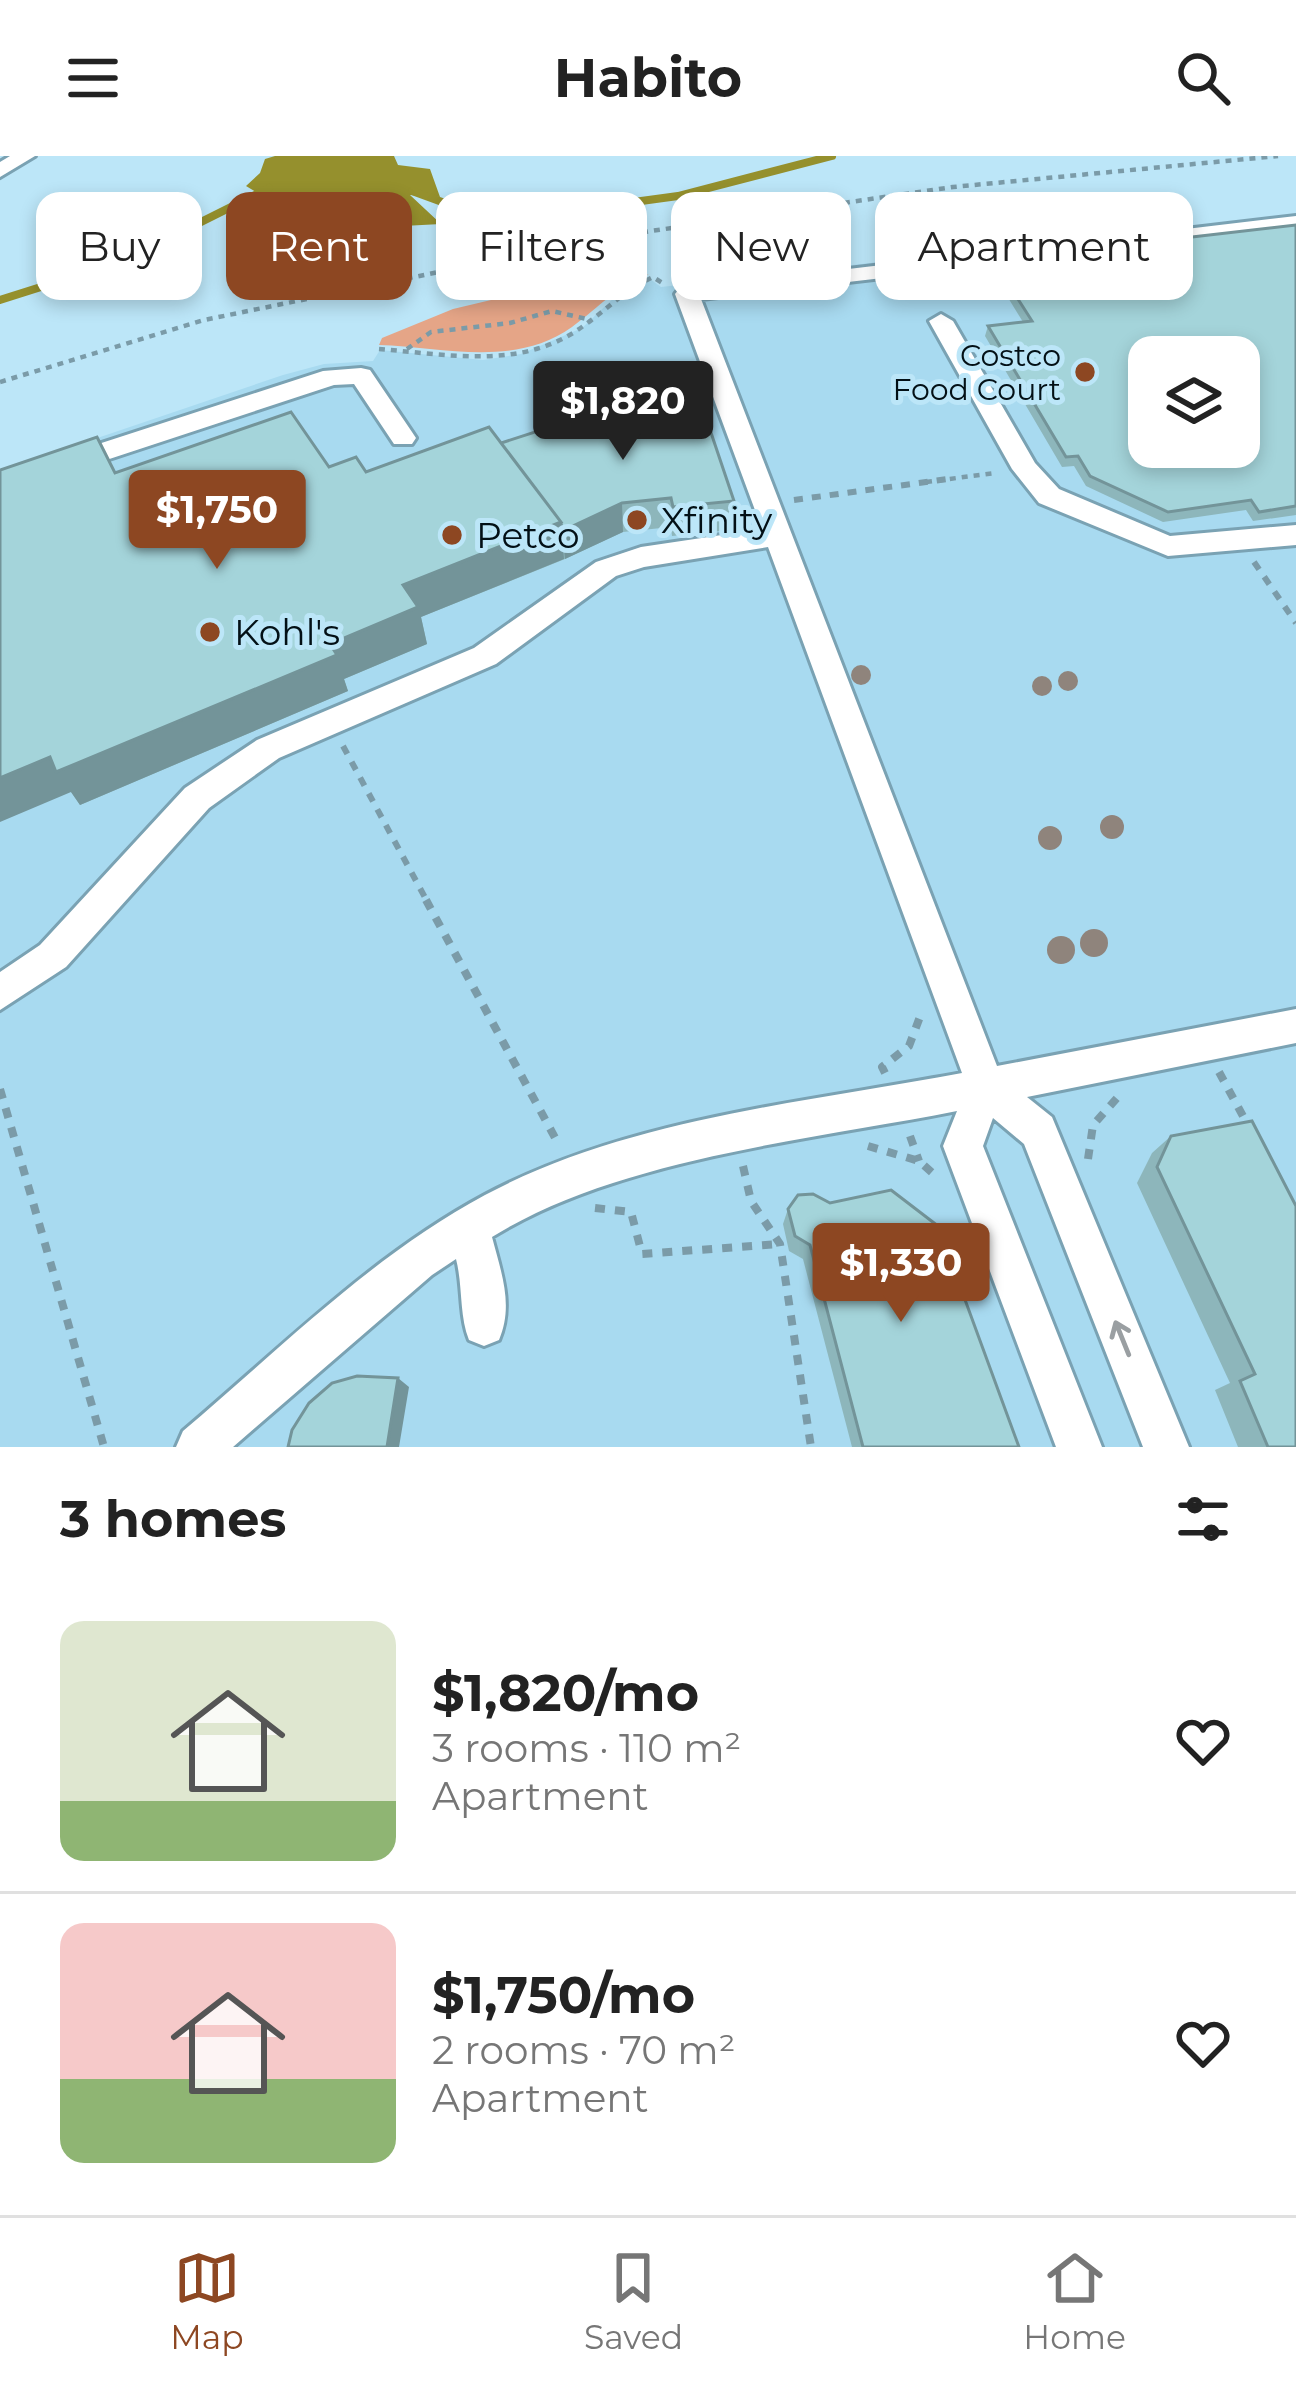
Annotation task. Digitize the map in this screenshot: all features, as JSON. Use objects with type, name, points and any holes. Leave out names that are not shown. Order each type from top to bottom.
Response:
[{"type":"street","points":[[0,171],[25,156]]},
{"type":"street","points":[[1166,1447],[1039,1131],[986,1087],[687,294],[1296,223]]},
{"type":"street","points":[[940,321],[1025,469],[1049,496],[1121,540],[1168,545],[1240,543],[1296,535]]},
{"type":"street","points":[[0,487],[332,377],[361,376],[404,438]]},
{"type":"street","points":[[0,993],[52,956],[197,798],[268,749],[485,656],[606,568],[641,557],[779,536]]},
{"type":"street","points":[[200,1447],[417,1260],[570,1177],[676,1147],[1296,1026]]},
{"type":"street","points":[[986,1087],[963,1146],[1079,1447]]},
{"type":"street","points":[[469,1228],[485,1288],[484,1325]]},
{"type":"path","points":[[0,382],[204,320],[610,237],[953,187],[1278,156]]},
{"type":"path","points":[[379,349],[469,357],[526,353],[554,344],[592,320],[627,288],[653,277],[665,284],[670,298]]},
{"type":"path","points":[[406,351],[418,338],[447,328],[510,322],[552,311],[592,320]]},
{"type":"path","points":[[767,504],[1025,469]]},
{"type":"path","points":[[1240,543],[1296,623]]},
{"type":"path","points":[[326,725],[348,752],[554,1130],[578,1206],[632,1212],[642,1254],[780,1244]]},
{"type":"path","points":[[917,998],[920,1033],[906,1052],[882,1067],[919,1161]]},
{"type":"path","points":[[1227,1086],[1258,1146]]},
{"type":"path","points":[[0,1089],[104,1447]]},
{"type":"path","points":[[742,1166],[746,1199],[770,1224],[780,1244],[811,1447]]},
{"type":"shaded area","points":[[394,156],[398,165],[430,169],[438,192],[436,197],[412,192],[256,192],[246,186],[260,173],[265,159]]},
{"type":"shaded area","points":[[412,197],[436,219],[436,224],[412,226]]},
{"type":"shaded area","points":[[1296,214],[1296,1447],[0,1447],[0,471],[283,375],[324,364],[373,361],[380,350],[483,360],[521,354],[582,328],[612,300],[647,300],[650,279],[661,287],[671,286],[671,300],[851,300],[851,265],[875,262],[875,300],[1193,300],[1193,226]]},
{"type":"shaded area","points":[[491,300],[607,300],[550,340],[527,347],[478,352],[379,345],[382,338],[453,309]]},
{"type":"building","points":[[1296,225],[1296,506],[1259,512],[1251,500],[1168,512],[1090,476],[1078,456],[1066,457],[988,326],[1032,321],[1019,300],[1193,300],[1193,237]]},
{"type":"building","points":[[702,406],[734,501],[673,507],[671,498],[622,503],[562,531],[561,522],[501,443],[572,420]]},
{"type":"building","name":"Kohl's","points":[[291,412],[329,467],[356,457],[366,472],[489,427],[561,522],[403,585],[418,607],[330,644],[337,655],[56,772],[50,757],[0,778],[0,470],[97,437],[115,473]]},
{"type":"building","points":[[1252,1121],[1296,1206],[1296,1447],[1268,1447],[1240,1381],[1255,1374],[1157,1167],[1171,1136]]},
{"type":"building","points":[[891,1190],[938,1226],[1019,1447],[863,1447],[810,1245],[795,1236],[788,1209],[798,1195],[813,1194],[830,1203]]},
{"type":"building","points":[[357,1376],[398,1378],[387,1447],[288,1447],[292,1430],[309,1403],[332,1383]]},
{"type":"waterway","points":[[412,191],[464,210],[597,207],[678,196],[832,156]]},
{"type":"waterway","points":[[0,300],[123,261],[269,188]]},
{"type":"place","name":"Costco Food Court","points":[[1085,372]]},
{"type":"place","name":"Xfinity","points":[[637,520]]},
{"type":"place","name":"Petco","points":[[452,535]]},
{"type":"place","name":"Kohl's","points":[[210,632]]}]
